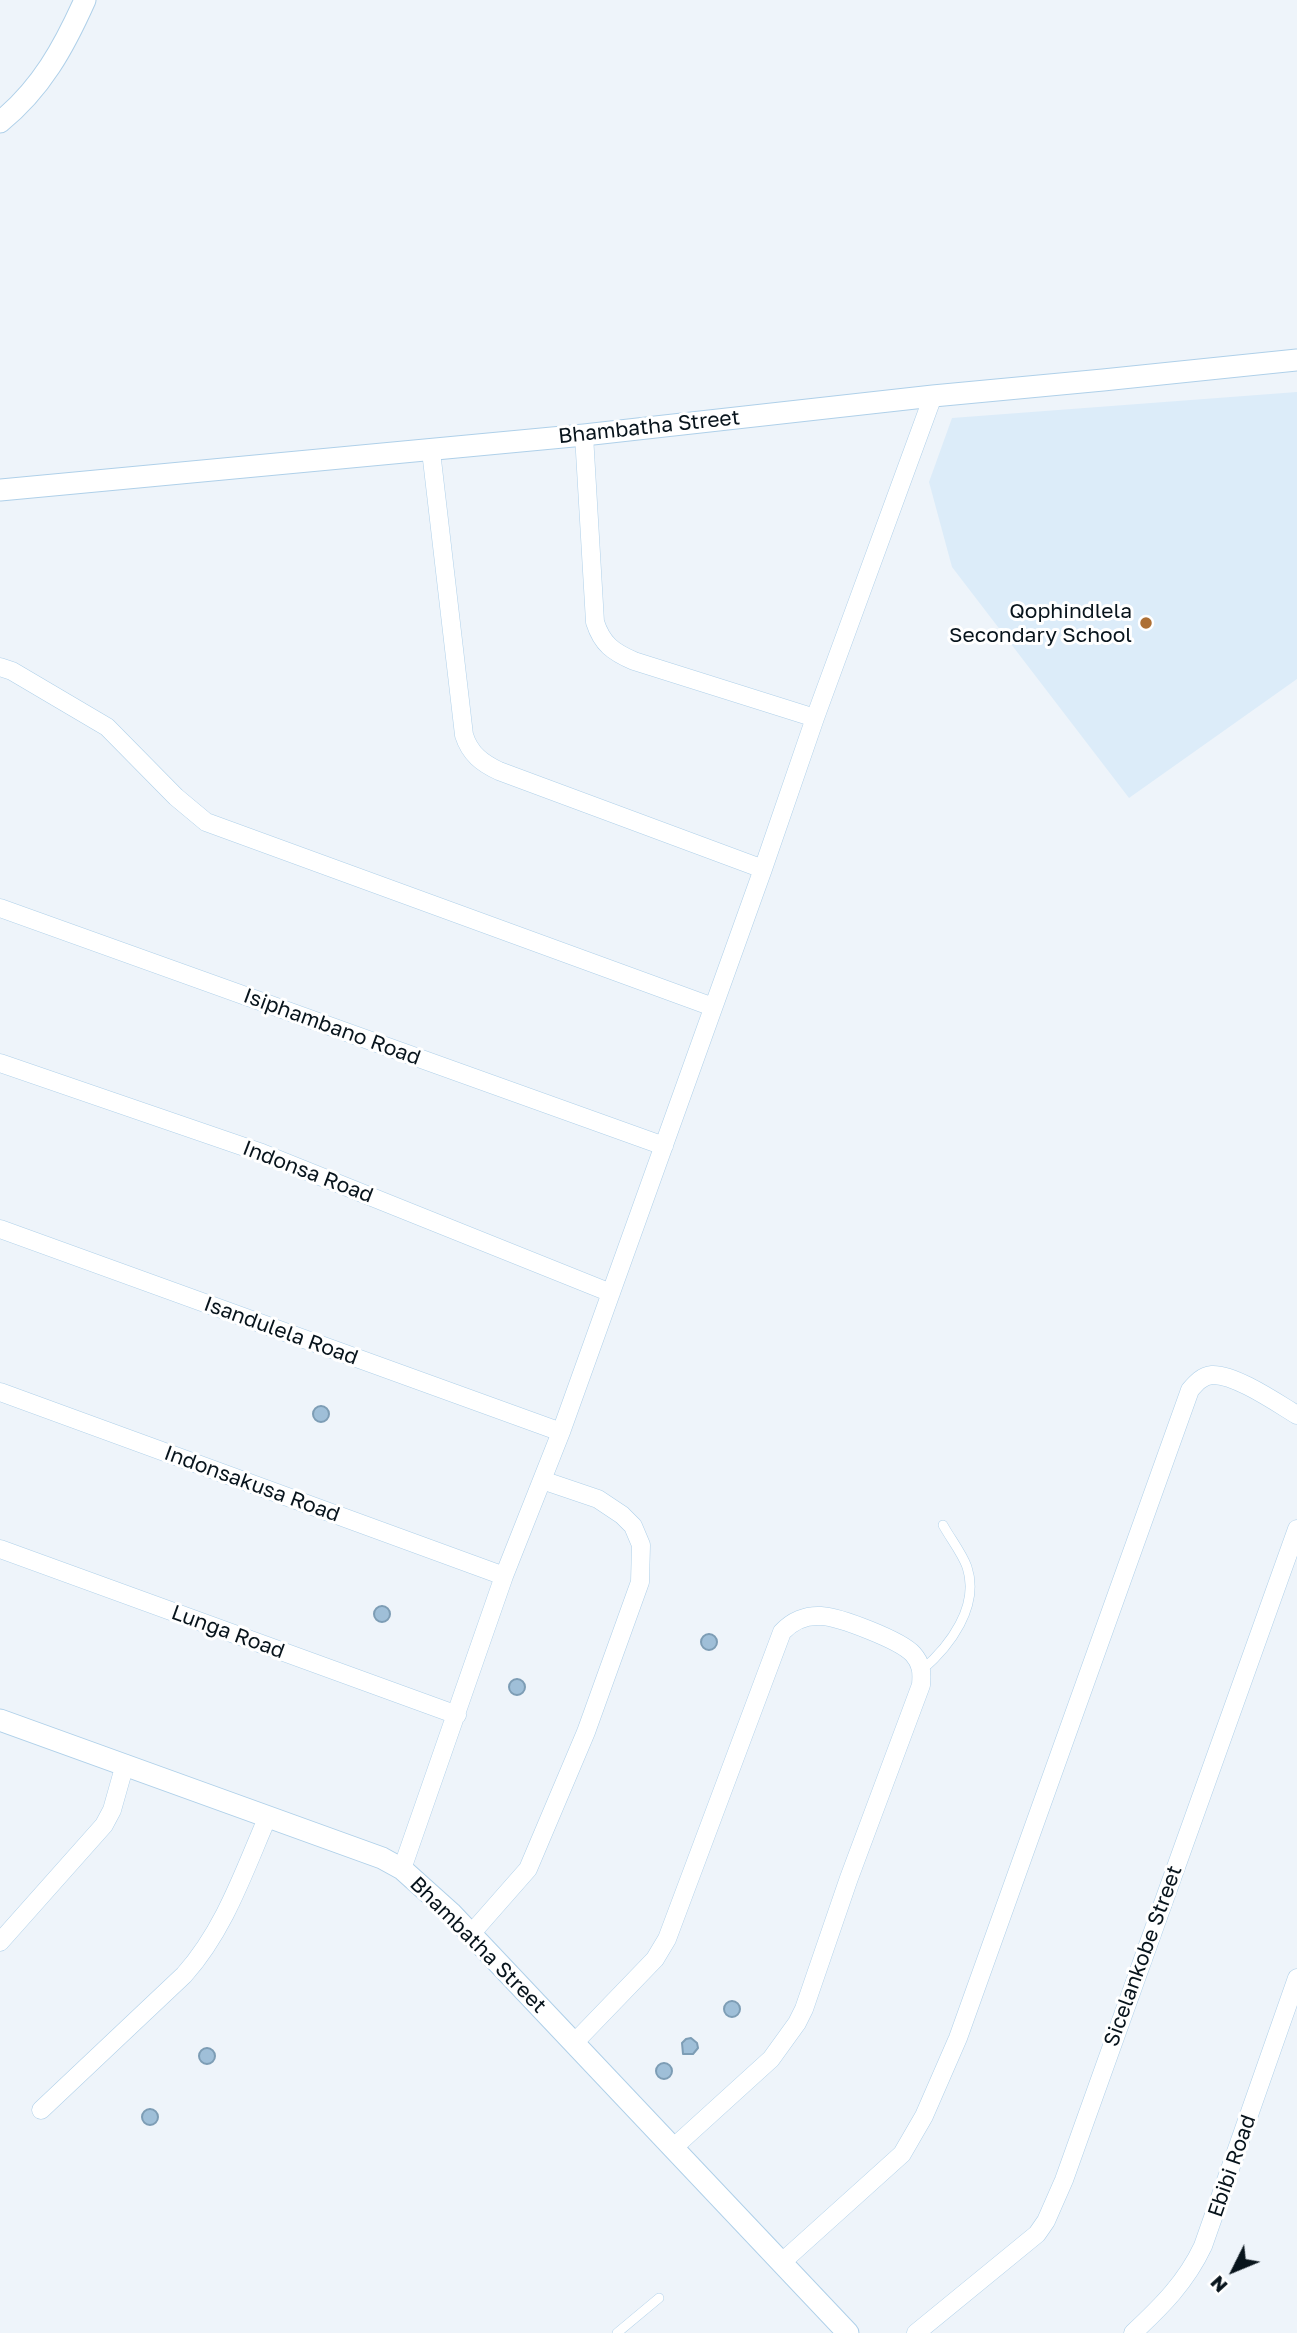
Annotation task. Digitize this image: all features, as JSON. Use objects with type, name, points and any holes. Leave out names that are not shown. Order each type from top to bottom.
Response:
[{"type":"street","points":[[0,122],[31,94],[53,65],[85,0]]},
{"type":"street","name":"Bhambatha Street","points":[[0,490],[430,451],[933,396],[1297,360]]},
{"type":"street","points":[[402,1869],[504,1576],[561,1432],[933,396]]},
{"type":"street","points":[[584,435],[595,622],[598,633],[609,649],[655,668],[816,718]]},
{"type":"street","points":[[430,451],[464,735],[473,753],[499,771],[763,869]]},
{"type":"street","points":[[0,667],[23,677],[107,727],[176,797],[206,822],[713,1007]]},
{"type":"street","name":"Isiphambano Road","points":[[0,908],[664,1146]]},
{"type":"street","name":"Indonsa Road","points":[[0,1063],[262,1153],[611,1293]]},
{"type":"street","name":"Isandulela Road","points":[[0,1229],[561,1432]]},
{"type":"street","points":[[781,2263],[902,2154],[924,2116],[958,2038],[1190,1390],[1203,1377],[1216,1375],[1247,1385],[1297,1415]]},
{"type":"street","name":"Indonsakusa Road","points":[[0,1392],[504,1576]]},
{"type":"street","points":[[470,1935],[528,1869],[586,1732],[640,1582],[641,1545],[639,1536],[628,1521],[598,1499],[542,1480]]},
{"type":"street","name":"Sicelankobe Street","points":[[916,2333],[1037,2234],[1046,2221],[1064,2180],[1297,1529]]},
{"type":"street","name":"Lunga Road","points":[[0,1549],[457,1715]]},
{"type":"street","points":[[575,2042],[655,1959],[667,1939],[775,1646],[788,1625],[802,1618],[823,1616],[897,1642],[906,1648],[913,1654],[922,1670],[921,1685],[849,1878],[804,2009],[771,2059],[673,2148]]},
{"type":"street","name":"Bhambatha Street","points":[[0,1720],[382,1858],[402,1869],[451,1913],[575,2042],[848,2333]]},
{"type":"street","points":[[0,1942],[104,1825],[112,1810],[125,1764]]},
{"type":"street","points":[[41,2110],[204,1953],[234,1896],[268,1816]]},
{"type":"street","name":"Ebibi Road","points":[[1133,2333],[1179,2287],[1191,2271],[1203,2246],[1297,1979]]},
{"type":"lane","points":[[922,1670],[953,1639],[969,1598],[970,1581],[966,1564],[943,1525]]},
{"type":"lane","points":[[617,2333],[659,2298]]},
{"type":"shaded area","name":"Qophindlela Secondary School","points":[[1297,392],[1297,679],[1129,798],[952,567],[929,482],[952,418]]},
{"type":"building","points":[[321,1406],[327,1408],[327,1420],[321,1422],[315,1420],[313,1414],[315,1408]]},
{"type":"building","points":[[382,1606],[388,1608],[388,1620],[382,1622],[376,1620],[374,1614],[376,1608]]},
{"type":"building","points":[[709,1634],[715,1636],[715,1648],[709,1650],[703,1648],[701,1642],[703,1636]]},
{"type":"building","points":[[517,1679],[523,1681],[523,1693],[517,1695],[511,1693],[509,1687],[511,1681]]},
{"type":"building","points":[[732,2001],[738,2003],[738,2015],[732,2017],[726,2015],[724,2009],[726,2003]]},
{"type":"building","points":[[691,2038],[697,2043],[698,2048],[693,2054],[683,2054],[682,2043]]},
{"type":"building","points":[[207,2048],[213,2050],[213,2062],[207,2064],[201,2062],[199,2056],[201,2050]]},
{"type":"building","points":[[664,2063],[670,2065],[670,2077],[664,2079],[658,2077],[656,2071],[658,2065]]},
{"type":"building","points":[[150,2109],[156,2111],[156,2123],[150,2125],[144,2123],[142,2117],[144,2111]]},
{"type":"place","name":"Qophindlela Secondary School","points":[[1146,623]]}]
